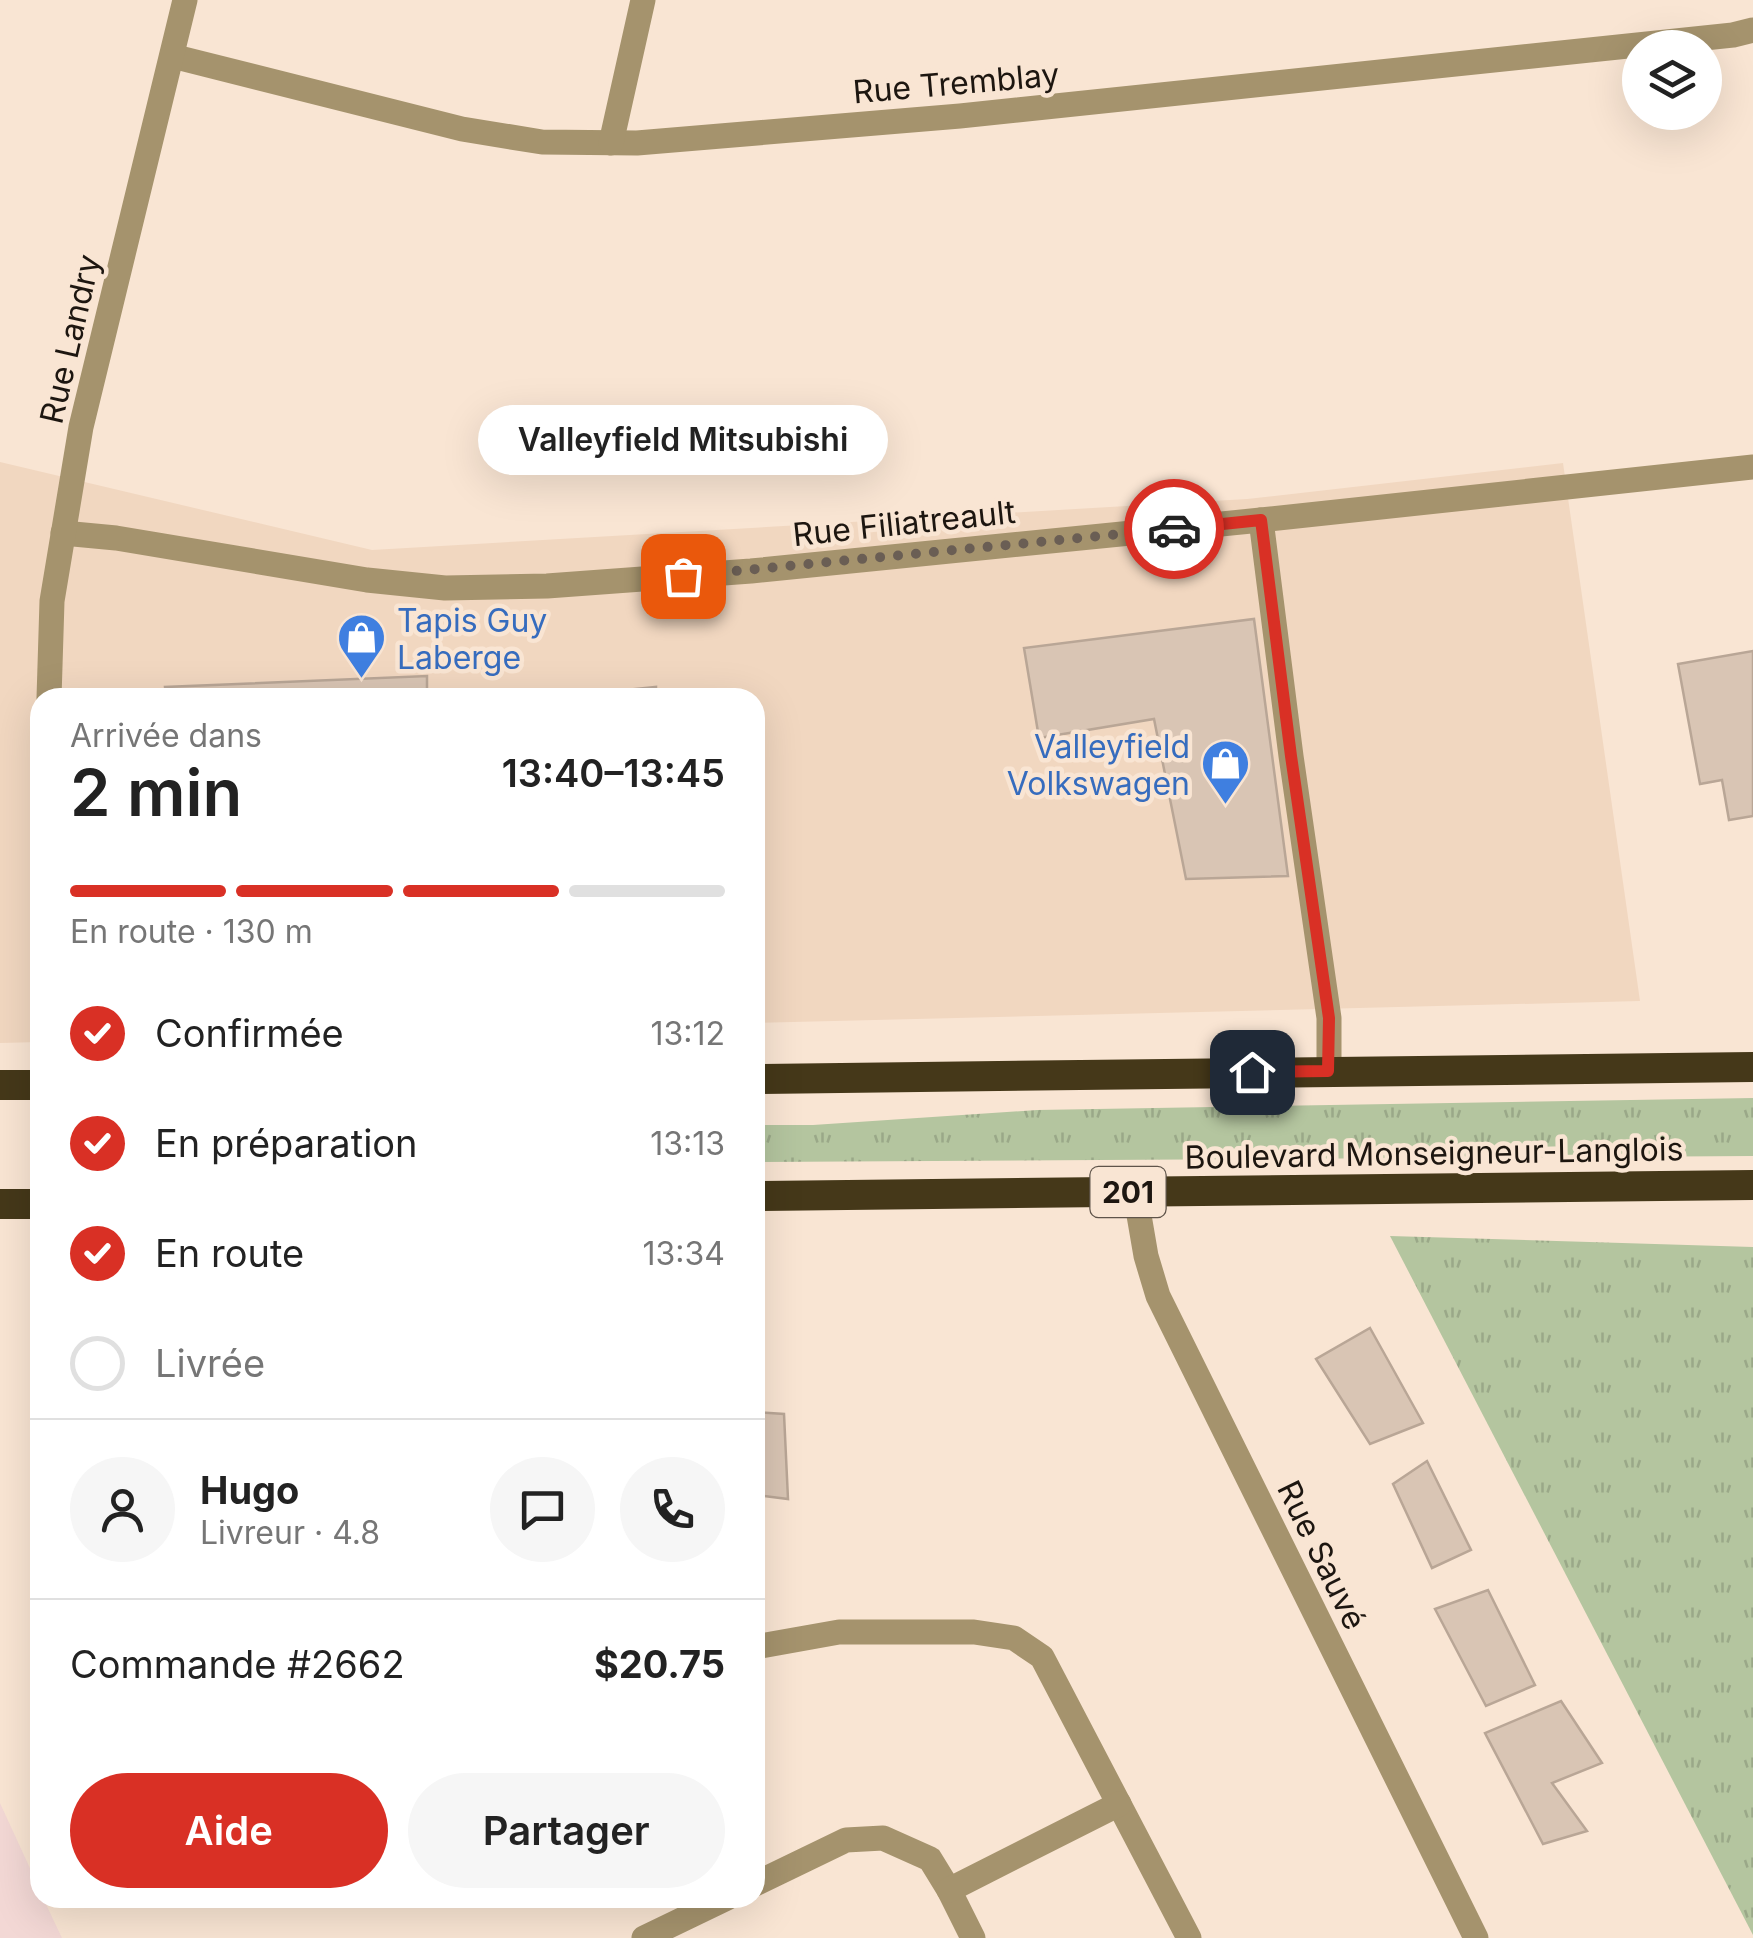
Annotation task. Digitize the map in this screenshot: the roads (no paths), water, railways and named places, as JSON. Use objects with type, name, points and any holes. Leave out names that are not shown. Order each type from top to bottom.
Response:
[{"type":"highway","points":[[765,1079],[1753,1067]]},
{"type":"highway","points":[[0,1085],[30,1084]]},
{"type":"highway","name":"Boulevard Monseigneur-Langlois","points":[[765,1196],[1753,1185]]},
{"type":"highway","points":[[0,1204],[30,1204]]},
{"type":"street","name":"Rue Landry","points":[[49,688],[52,601],[82,428],[185,0]]},
{"type":"street","points":[[611,143],[643,0]]},
{"type":"street","name":"Rue Tremblay","points":[[172,56],[462,128],[542,142],[637,144],[960,116],[1753,30]]},
{"type":"street","name":"Rue Filiatreault","points":[[63,533],[116,538],[367,580],[445,588],[547,586],[751,571],[1753,467]]},
{"type":"street","points":[[1261,520],[1329,1018],[1328,1071]]},
{"type":"street","name":"Rue Sauvé","points":[[1134,1192],[1150,1273],[1166,1313],[1476,1938]]},
{"type":"street","points":[[765,1645],[840,1632],[974,1632],[1014,1638],[1042,1656],[1189,1938]]},
{"type":"street","points":[[949,1890],[1120,1804]]},
{"type":"street","points":[[765,1879],[846,1840],[883,1838],[930,1859],[972,1938]]},
{"type":"street","points":[[644,1938],[707,1908]]},
{"type":"place","name":"Valleyfield Mitsubishi","points":[[683,576]]},
{"type":"place","name":"Tapis Guy Laberge","points":[[362,680]]},
{"type":"place","name":"Valleyfield Volkswagen","points":[[1225,806]]}]
